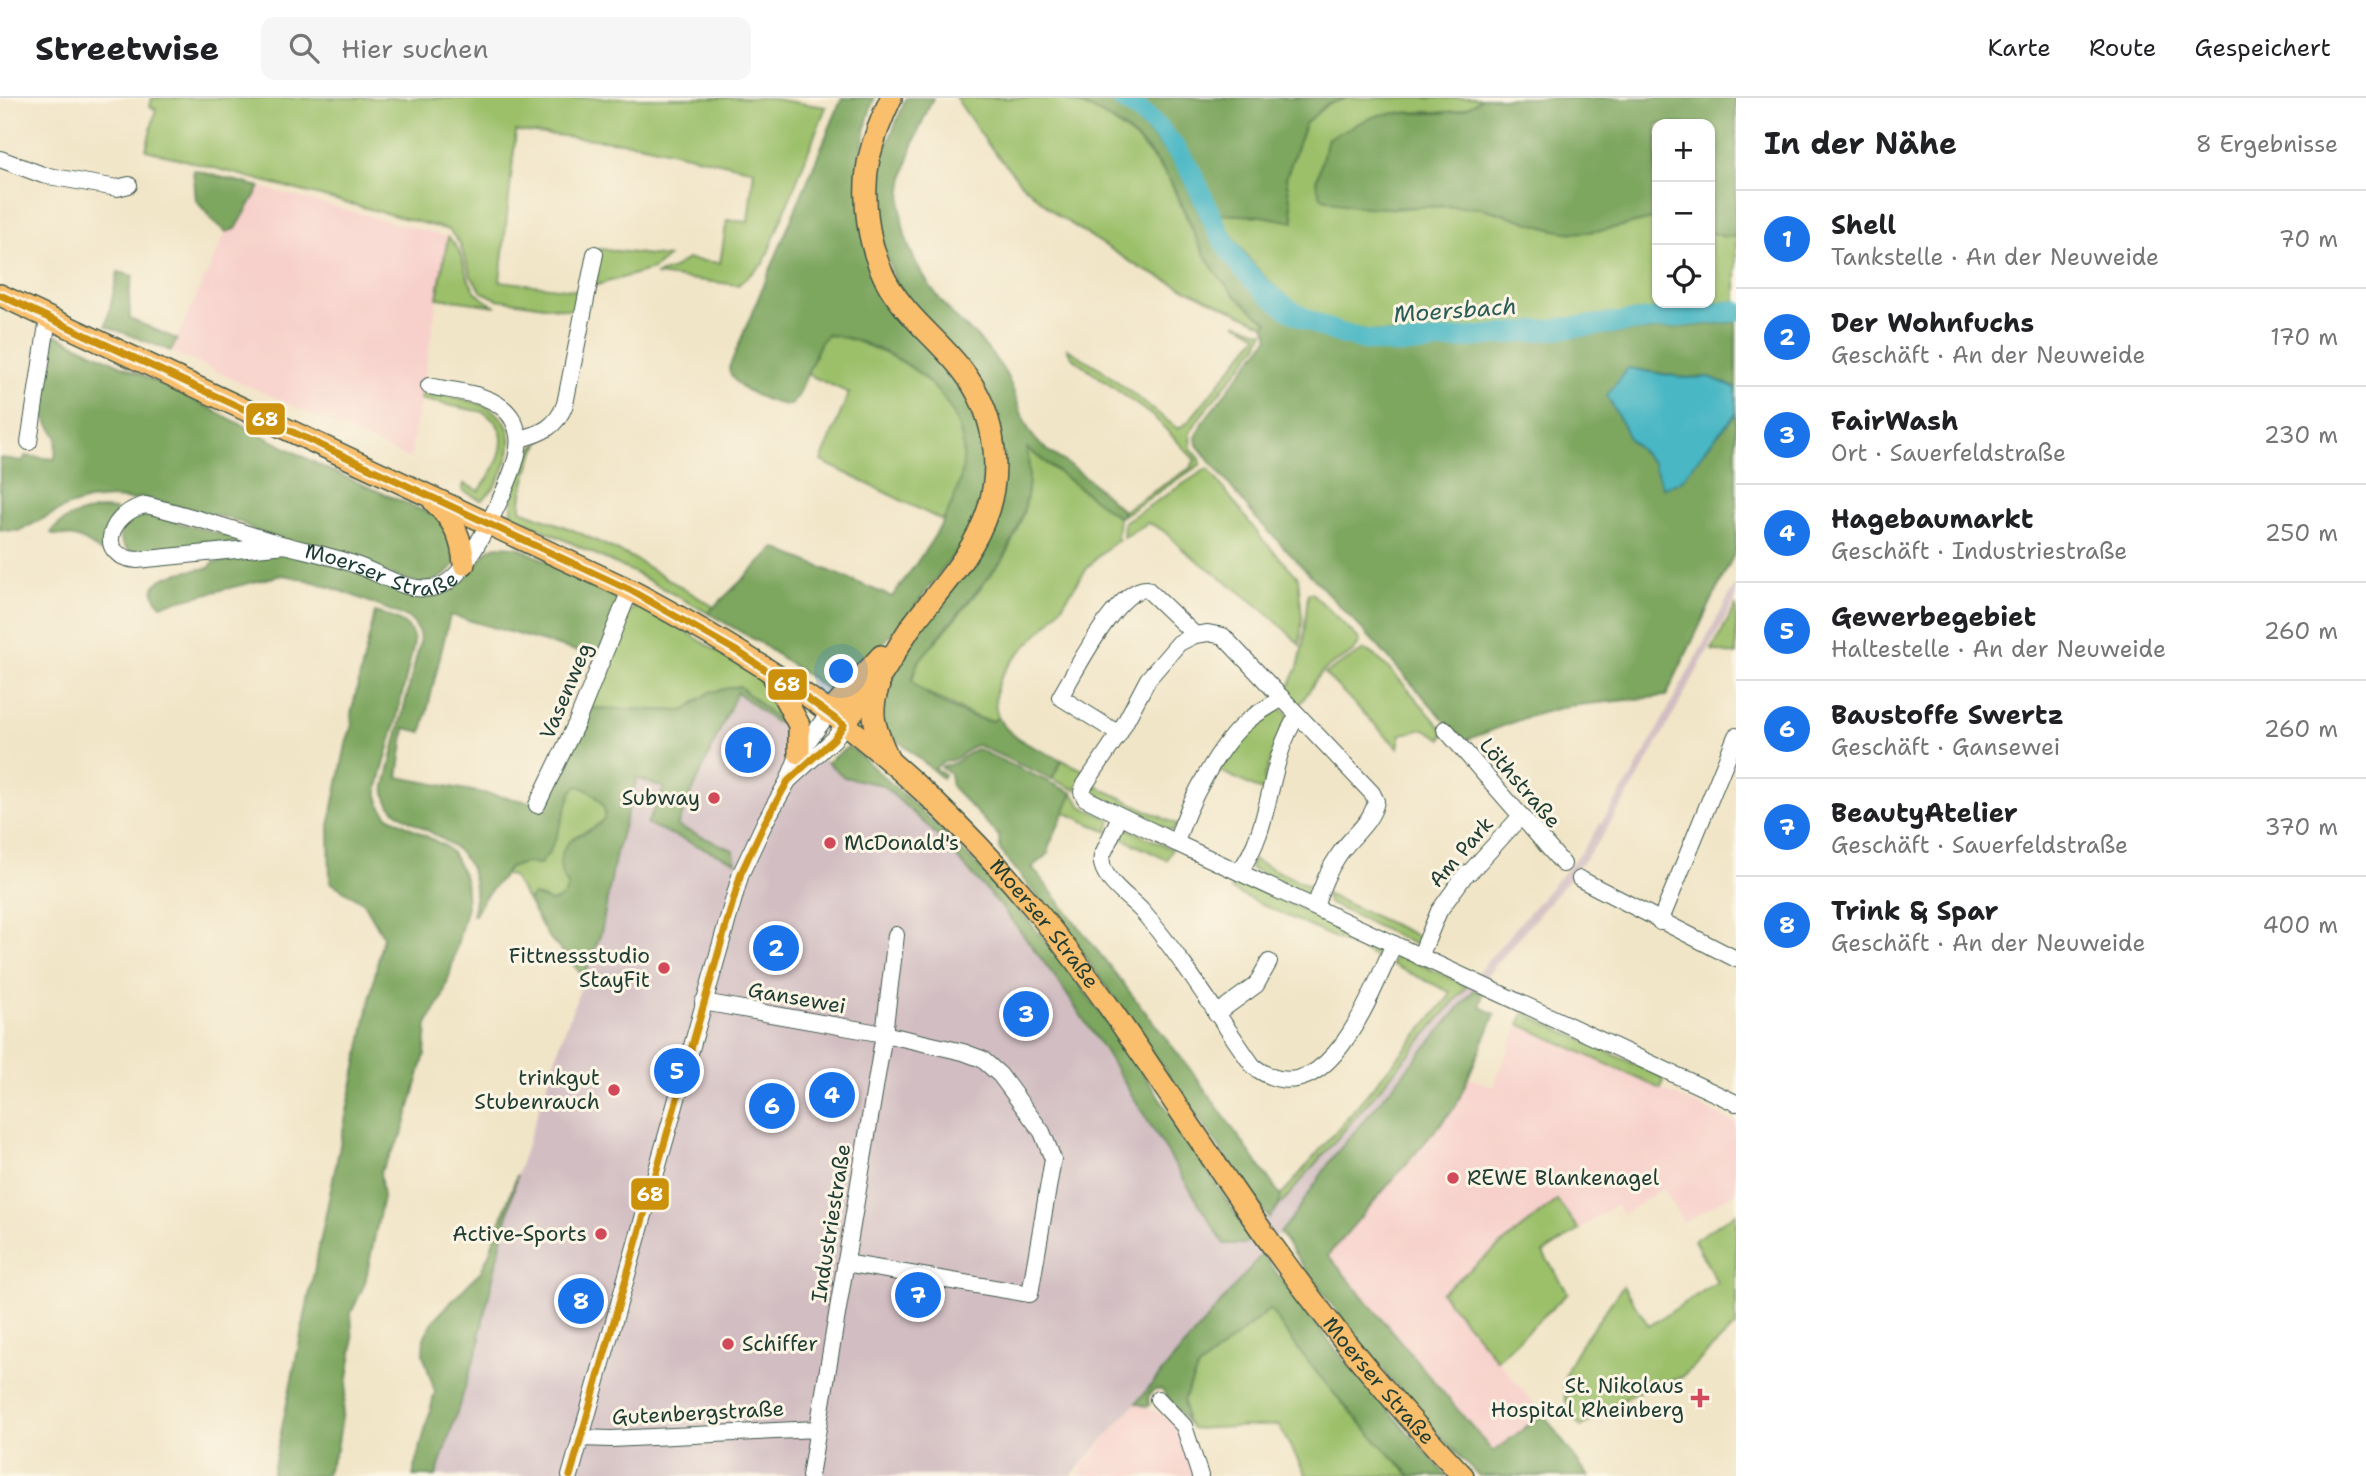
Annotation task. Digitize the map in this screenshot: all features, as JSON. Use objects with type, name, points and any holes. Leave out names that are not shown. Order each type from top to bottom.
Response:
[{"type":"main road","points":[[836,719],[970,550],[988,510],[996,470],[991,431],[979,395],[962,369],[916,323],[901,303],[889,285],[875,252],[869,228],[867,200],[869,158],[891,98]]},
{"type":"main road","name":"Moerser Straße","points":[[0,295],[630,590],[684,619],[836,719],[890,763],[978,847],[1041,917],[1136,1045],[1284,1262],[1397,1406],[1463,1476]]},
{"type":"main road","points":[[425,493],[447,514],[458,532],[463,545],[464,564]]},
{"type":"main road","points":[[890,763],[873,720],[873,703],[883,673],[910,628]]},
{"type":"main road","points":[[836,719],[883,673]]},
{"type":"main road","points":[[774,676],[799,725],[799,753]]},
{"type":"street","points":[[0,159],[43,175],[117,188],[129,185]]},
{"type":"street","points":[[429,386],[492,400],[509,414],[519,439],[535,435],[555,424],[565,404],[595,254]]},
{"type":"street","points":[[29,442],[47,318]]},
{"type":"street","name":"Moerser Straße","points":[[286,545],[138,560],[121,557],[115,552],[111,533],[125,513],[146,505],[357,565],[403,585],[429,589],[454,578],[464,564],[512,474],[519,439]]},
{"type":"street","points":[[1119,734],[1060,697],[1113,612],[1127,597],[1141,589],[1147,589],[1195,635]]},
{"type":"street","name":"Vasenweg","points":[[537,805],[576,724],[630,590]]},
{"type":"street","points":[[1315,907],[1329,870],[1370,818],[1376,801],[1372,793],[1223,636],[1208,633],[1195,635],[1179,643],[1148,679],[1119,734],[1084,786],[1082,795],[1089,801],[1176,843],[1736,1102]]},
{"type":"street","points":[[1176,843],[1221,748],[1249,720],[1282,698]]},
{"type":"street","points":[[1239,872],[1262,825],[1280,754],[1298,715]]},
{"type":"street","points":[[570,1476],[741,873],[788,781],[799,753],[836,719]]},
{"type":"street","points":[[788,781],[834,739],[836,719]]},
{"type":"street","name":"Löthstraße","points":[[1445,729],[1563,864]]},
{"type":"street","points":[[1660,922],[1736,736]]},
{"type":"street","points":[[1120,816],[1107,842],[1101,863],[1108,876],[1142,911],[1253,1066],[1266,1076],[1291,1081],[1301,1078],[1334,1056],[1346,1041],[1394,944]]},
{"type":"street","name":"Am Park","points":[[1420,957],[1439,911],[1465,874],[1471,871],[1521,816]]},
{"type":"street","points":[[1580,879],[1736,959]]},
{"type":"street","name":"Industriestraße","points":[[810,1476],[884,1034],[896,935]]},
{"type":"street","points":[[1216,1014],[1256,985],[1269,962]]},
{"type":"street","name":"Gansewei","points":[[703,1002],[884,1034],[982,1059],[1000,1075],[1042,1132],[1053,1159],[1030,1294],[845,1263]]},
{"type":"street","points":[[1158,1399],[1184,1426],[1200,1476]]},
{"type":"street","name":"Gutenbergstraße","points":[[580,1438],[611,1439],[817,1429]]},
{"type":"shaded area","points":[[260,187],[448,237],[410,459],[171,351],[226,232],[236,228]]},
{"type":"shaded area","points":[[1736,583],[1736,599],[1637,781],[1599,841],[1333,1157],[1280,1233],[1071,1476],[436,1476],[481,1340],[479,1338],[517,1175],[562,1038],[601,933],[616,854],[637,777],[664,788],[647,824],[733,850],[677,826],[738,692],[775,722],[782,723],[844,777],[882,785],[931,829],[1000,905],[1058,981],[1224,1244],[1244,1244],[1582,851],[1631,778]]},
{"type":"shaded area","points":[[1519,1024],[1736,1123],[1736,1192],[1683,1223],[1663,1188],[1623,1215],[1616,1205],[1579,1230],[1556,1201],[1441,1293],[1543,1414],[1493,1452],[1328,1255],[1455,1106],[1468,1077],[1493,1087]]},
{"type":"shaded area","points":[[1136,1403],[1175,1420],[1194,1476],[1080,1476],[1082,1466]]},
{"type":"green space","points":[[152,98],[767,98],[826,107],[764,263],[738,285],[655,275],[671,270],[687,259],[720,263],[727,220],[748,222],[754,170],[639,144],[516,131],[500,281],[583,291],[579,311],[497,299],[482,292],[471,276],[460,244],[449,230],[146,150],[156,109],[150,107]]},
{"type":"green space","points":[[842,98],[874,98],[859,163],[863,235],[974,405],[986,453],[983,497],[970,534],[901,624],[834,694],[760,643],[708,613],[775,548],[892,597],[931,542],[947,515],[958,487],[963,459],[960,430],[946,402],[920,374],[889,354],[850,339],[827,335],[821,341],[798,396],[791,405],[764,399],[745,389],[737,383],[729,368]]},
{"type":"green space","points":[[906,98],[933,98],[909,158],[903,185],[901,210],[905,234],[914,259],[929,285],[951,313],[979,339],[1002,368],[1024,420],[1037,441],[1075,469],[1123,511],[1119,518],[1027,448],[1029,478],[1025,506],[1010,546],[1003,559],[918,662],[912,680],[926,693],[961,712],[984,720],[993,721],[998,717],[1018,738],[1062,760],[1052,779],[977,745],[957,758],[938,765],[935,768],[944,775],[942,778],[880,725],[878,702],[915,636],[1005,458],[923,317],[896,282],[879,235],[874,202],[877,170]]},
{"type":"green space","points":[[956,98],[1060,98],[1095,110],[1115,123],[1139,142],[1168,177],[1201,249],[1258,315],[1268,322],[1265,325],[1142,269],[1057,215],[1020,182],[987,143]]},
{"type":"green space","points":[[1060,98],[1102,98],[1118,105],[1133,117],[1175,165],[1204,223],[1240,276],[1282,315],[1333,341],[1396,353],[1736,322],[1736,388],[1710,377],[1686,378],[1628,368],[1630,440],[1653,463],[1713,440],[1736,414],[1736,550],[1666,696],[1568,706],[1527,717],[1463,741],[1377,645],[1256,518],[1197,445],[1196,437],[1202,423],[1269,337],[1265,325],[1268,322],[1238,298],[1213,269],[1174,187],[1149,151],[1108,118],[1092,109]]},
{"type":"green space","points":[[1137,98],[1347,98],[1326,105],[1305,124],[1286,178],[1294,222],[1261,216],[1219,214],[1194,158],[1173,131]]},
{"type":"green space","points":[[1347,98],[1481,98],[1459,110],[1378,115],[1335,203],[1397,209],[1425,206],[1480,208],[1568,232],[1601,230],[1652,219],[1652,308],[1669,308],[1418,334],[1353,327],[1300,306],[1277,289],[1257,268],[1219,214],[1294,221],[1286,178],[1305,124],[1326,105]]},
{"type":"green space","points":[[1481,98],[1736,98],[1736,236],[1724,237],[1715,234],[1715,119],[1652,119],[1652,219],[1612,228],[1567,232],[1480,208],[1359,207],[1321,197],[1316,182],[1328,138],[1379,115],[1447,113],[1471,106]]},
{"type":"green space","points":[[193,170],[260,187],[236,229],[226,232],[196,200]]},
{"type":"green space","points":[[1715,234],[1724,237],[1736,236],[1736,301],[1715,303]]},
{"type":"green space","points":[[448,237],[460,254],[475,291],[496,306],[437,298]]},
{"type":"green space","points":[[600,249],[668,257],[653,269],[597,285],[594,283]]},
{"type":"green space","points":[[118,272],[133,276],[129,294],[130,319],[177,339],[171,351],[106,326]]},
{"type":"green space","points":[[1236,323],[1264,332],[1258,345],[1190,433],[1191,448],[1201,464],[1119,518],[1123,511],[1190,468],[1195,460],[1155,418],[1073,358],[1066,348],[1101,369],[1178,429],[1188,422],[1258,335]]},
{"type":"green space","points":[[56,335],[190,398],[325,468],[444,520],[455,564],[440,578],[421,584],[253,530],[239,521],[141,497],[134,500],[88,500],[66,507],[19,531],[0,530],[0,458],[23,461],[25,456],[55,459],[57,437],[38,407],[50,340]]},
{"type":"green space","points":[[827,335],[856,341],[917,372],[944,399],[954,415],[964,450],[963,470],[943,521],[821,461],[849,393],[807,374],[821,341]]},
{"type":"green space","points":[[422,391],[471,401],[486,407],[499,415],[507,426],[510,441],[507,460],[494,487],[481,500],[462,490],[464,484],[479,491],[490,475],[502,445],[499,427],[482,412],[420,399]]},
{"type":"green space","points":[[539,444],[526,476],[521,510],[631,557],[714,607],[708,613],[633,572],[512,515],[515,486],[522,465],[532,449]]},
{"type":"green space","points":[[1026,448],[1119,518],[1119,540],[1089,566],[1053,618],[1003,674],[995,701],[998,717],[993,721],[978,718],[917,688],[911,680],[920,660],[994,570],[1019,525],[1029,476]]},
{"type":"green space","points":[[1208,468],[1263,540],[1298,577],[1302,617],[1300,645],[1260,607],[1186,552],[1160,529],[1148,523],[1123,538],[1124,522]]},
{"type":"green space","points":[[101,509],[115,510],[117,514],[104,541],[105,549],[101,552],[79,539],[51,533],[66,519]]},
{"type":"green space","points":[[145,514],[248,542],[141,555],[126,548],[120,533],[126,520]]},
{"type":"green space","points":[[497,546],[517,547],[609,590],[620,609],[597,657],[450,615],[422,732],[405,728],[398,777],[535,803],[545,808],[589,708],[684,711],[710,692],[739,686],[782,723],[775,722],[737,692],[677,826],[733,850],[736,862],[647,824],[664,788],[637,778],[616,853],[601,933],[584,977],[547,935],[528,901],[533,895],[552,902],[565,894],[568,885],[562,872],[561,860],[565,847],[604,818],[603,806],[595,795],[577,786],[572,791],[549,853],[540,864],[527,863],[509,867],[484,898],[475,915],[472,915],[475,885],[468,863],[453,847],[399,814],[388,802],[385,786],[420,642],[415,625],[407,617],[329,587],[282,575],[161,605],[154,595],[154,587],[168,576],[209,568],[213,563],[281,550],[339,564],[400,589],[455,585],[467,576],[489,549]]},
{"type":"green space","points":[[1308,593],[1312,593],[1360,640],[1355,650],[1322,673],[1298,706],[1287,695],[1287,691],[1298,667],[1303,645]]},
{"type":"green space","points":[[1736,605],[1736,655],[1712,650]]},
{"type":"green space","points":[[634,608],[643,608],[754,675],[771,691],[791,731],[739,686],[699,699],[684,711],[589,708],[627,613]]},
{"type":"green space","points":[[375,612],[406,625],[414,643],[378,787],[380,805],[388,816],[445,846],[453,854],[465,878],[467,906],[442,998],[427,1024],[425,1054],[402,1135],[380,1172],[383,1197],[365,1283],[351,1313],[353,1346],[337,1449],[325,1476],[272,1476],[383,936],[364,903],[330,882],[329,826]]},
{"type":"green space","points":[[1364,650],[1382,662],[1405,686],[1444,731],[1442,739],[1425,729],[1401,734],[1398,748],[1325,674]]},
{"type":"green space","points":[[1277,707],[1286,712],[1288,717],[1264,778],[1266,793],[1214,768],[1243,733]]},
{"type":"green space","points":[[848,747],[953,841],[1043,938],[1099,1010],[1176,1123],[1251,1238],[1245,1244],[1224,1244],[1104,1050],[1058,981],[1000,905],[931,829],[882,785],[844,777],[827,762]]},
{"type":"green space","points":[[977,749],[1073,793],[1049,846],[1049,853],[1032,867],[1193,1073],[1281,1196],[1279,1205],[1269,1218],[1082,952],[1000,850],[999,836],[952,787],[950,774],[941,767],[954,763]]},
{"type":"green space","points":[[1062,760],[1085,771],[1076,790],[1052,779]]},
{"type":"green space","points":[[1092,784],[1178,825],[1172,831],[1090,792]]},
{"type":"green space","points":[[577,786],[600,800],[605,812],[604,818],[596,826],[574,837],[564,851],[560,862],[568,885],[563,896],[552,902],[533,895],[528,901],[512,876],[504,875],[509,867],[527,863],[540,864],[556,837],[572,791]]},
{"type":"green space","points":[[1073,793],[1081,806],[1111,820],[1108,832],[1064,812]]},
{"type":"green space","points":[[1122,826],[1172,849],[1167,860],[1117,836]]},
{"type":"green space","points":[[1251,859],[1318,890],[1312,896],[1251,868]]},
{"type":"green space","points":[[1236,879],[1385,948],[1382,960],[1231,890]]},
{"type":"green space","points":[[1326,894],[1422,938],[1414,944],[1328,903]]},
{"type":"green space","points":[[1398,954],[1467,986],[1275,1211],[1281,1196],[1449,997],[1450,992],[1391,964]]},
{"type":"green space","points":[[1474,990],[1483,993],[1480,1007],[1495,1014],[1456,1106],[1328,1255],[1493,1452],[1543,1414],[1588,1476],[1479,1476],[1451,1448],[1374,1359],[1280,1233],[1333,1157]]},
{"type":"green space","points":[[1524,1013],[1660,1076],[1663,1081],[1661,1089],[1519,1024]]},
{"type":"green space","points":[[517,1175],[479,1338],[481,1339],[436,1476],[413,1476],[435,1392],[423,1354],[424,1338],[432,1322],[481,1271]]},
{"type":"green space","points":[[1557,1200],[1579,1230],[1543,1253],[1568,1293],[1497,1360],[1441,1293]]},
{"type":"green space","points":[[1736,1213],[1736,1327],[1682,1377],[1635,1393],[1581,1427],[1566,1401],[1565,1377],[1575,1354],[1591,1330],[1623,1286],[1649,1326],[1717,1282],[1694,1240]]},
{"type":"green space","points":[[1262,1254],[1344,1360],[1447,1476],[1411,1476],[1336,1396],[1270,1309],[1198,1368],[1184,1399],[1186,1421],[1162,1390],[1150,1393],[1150,1405],[1147,1407],[1136,1403]]},
{"type":"green space","points":[[1270,1309],[1336,1396],[1411,1476],[1307,1476],[1278,1425],[1192,1429],[1186,1421],[1184,1399],[1198,1368]]},
{"type":"water","points":[[1628,368],[1686,378],[1710,377],[1736,388],[1736,414],[1681,481],[1663,488],[1653,463],[1630,440],[1607,395]]},
{"type":"waterway","name":"Moersbach","points":[[1121,98],[1148,118],[1185,162],[1217,229],[1251,277],[1272,297],[1320,326],[1346,335],[1404,344],[1736,311]]},
{"type":"transit line","name":"68","points":[[0,295],[630,590],[740,653],[844,725],[834,739],[788,781],[741,873],[570,1476]]},
{"type":"place","name":"Shell","points":[[748,750]]},
{"type":"place","name":"Subway","points":[[714,798]]},
{"type":"place","name":"McDonald's","points":[[830,843]]},
{"type":"place","name":"Der Wohnfuchs","points":[[776,948]]},
{"type":"place","name":"Fittnessstudio StayFit","points":[[664,968]]},
{"type":"place","name":"FairWash","points":[[1026,1014]]},
{"type":"place","name":"Gewerbegebiet","points":[[677,1071]]},
{"type":"place","name":"trinkgut Stubenrauch","points":[[614,1090]]},
{"type":"place","name":"Hagebaumarkt","points":[[832,1095]]},
{"type":"place","name":"Baustoffe Swertz","points":[[772,1106]]},
{"type":"place","name":"REWE Blankenagel","points":[[1453,1178]]},
{"type":"place","name":"Active-Sports","points":[[601,1234]]},
{"type":"place","name":"BeautyAtelier","points":[[918,1295]]},
{"type":"place","name":"Trink & Spar","points":[[581,1301]]},
{"type":"place","name":"Schiffer","points":[[728,1344]]},
{"type":"place","name":"St. Nikolaus Hospital Rheinberg","points":[[1700,1398]]}]
